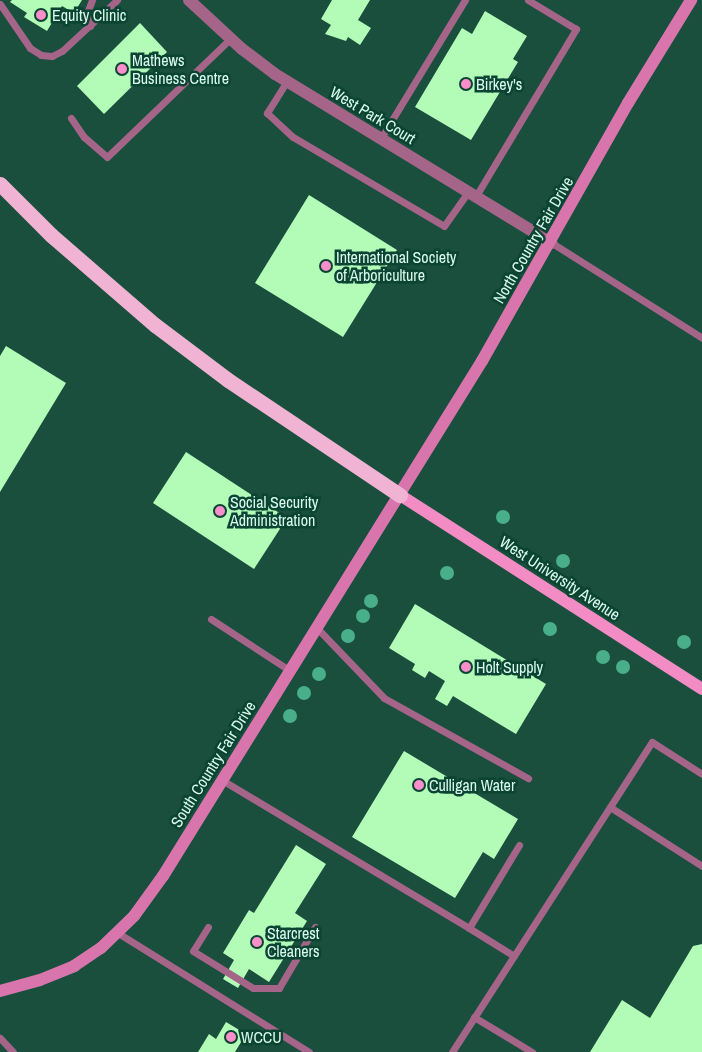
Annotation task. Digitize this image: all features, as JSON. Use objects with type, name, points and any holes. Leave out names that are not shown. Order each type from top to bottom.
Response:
[{"type":"highway","points":[[0,184],[51,234],[155,325],[228,380],[400,494]]},
{"type":"main road","name":"West University Avenue","points":[[400,494],[702,689]]},
{"type":"street","name":"West Park Court","points":[[190,0],[230,39],[287,81],[552,243]]},
{"type":"street","name":"North Country Fair Drive","points":[[400,494],[552,243],[628,103],[691,0]]},
{"type":"street","name":"South Country Fair Drive","points":[[2,989],[74,966],[118,933],[163,876],[289,670],[400,494]]},
{"type":"lane","points":[[90,26],[87,13],[92,0]]},
{"type":"lane","points":[[0,4],[18,33],[41,55],[52,56],[62,51],[117,0]]},
{"type":"lane","points":[[381,138],[465,0]]},
{"type":"lane","points":[[287,81],[267,113],[293,137],[444,226],[472,194],[576,29],[528,0]]},
{"type":"lane","points":[[71,118],[84,137],[107,157],[230,39]]},
{"type":"lane","points":[[552,243],[702,338]]},
{"type":"lane","points":[[211,619],[289,670]]},
{"type":"lane","points":[[316,627],[384,698],[528,778]]},
{"type":"lane","points":[[452,1052],[652,742],[702,774]]},
{"type":"lane","points":[[222,780],[514,956]]},
{"type":"lane","points":[[610,808],[702,866]]},
{"type":"lane","points":[[468,928],[519,845]]},
{"type":"lane","points":[[208,926],[194,951],[252,988],[279,988],[315,927]]},
{"type":"lane","points":[[118,933],[309,1052]]},
{"type":"lane","points":[[474,1017],[532,1052]]},
{"type":"lane","points":[[0,1038],[13,1052]]},
{"type":"building","name":"Equity Clinic","points":[[12,0],[82,0],[74,13],[62,6],[47,31],[24,17],[27,13],[10,2]]},
{"type":"building","points":[[332,0],[370,0],[358,20],[371,28],[360,45],[348,37],[346,41],[325,34],[331,25],[321,19]]},
{"type":"building","name":"Birkey's","points":[[485,11],[527,36],[513,59],[518,62],[471,140],[415,107],[462,28],[472,34]]},
{"type":"building","name":"Mathews Business Centre","points":[[140,23],[167,52],[104,114],[77,86]]},
{"type":"building","name":"International Society of Arboriculture","points":[[309,195],[397,250],[343,337],[255,283]]},
{"type":"building","points":[[6,346],[66,383],[0,492],[0,356]]},
{"type":"building","name":"Social Security Administration","points":[[186,452],[287,518],[254,569],[153,503]]},
{"type":"building","name":"Holt Supply","points":[[415,604],[546,684],[516,734],[453,696],[447,706],[435,699],[445,681],[429,671],[425,678],[412,670],[415,664],[389,648]]},
{"type":"building","points":[[404,751],[518,819],[494,859],[483,852],[455,898],[352,837]]},
{"type":"building","points":[[296,845],[326,864],[295,913],[307,921],[269,982],[249,969],[238,988],[223,979],[234,960],[223,953],[249,910],[254,913]]},
{"type":"building","points":[[702,944],[702,1052],[590,1052],[622,1000],[650,1018],[693,946]]},
{"type":"building","name":"WCCU","points":[[226,1022],[246,1034],[235,1052],[198,1052],[209,1034],[216,1039]]},
{"type":"place","name":"Equity Clinic","points":[[41,15]]},
{"type":"place","name":"Mathews Business Centre","points":[[122,69]]},
{"type":"place","name":"Birkey's","points":[[466,84]]},
{"type":"place","name":"International Society of Arboriculture","points":[[326,266]]},
{"type":"place","name":"Social Security Administration","points":[[220,511]]},
{"type":"place","name":"Holt Supply","points":[[466,667]]},
{"type":"place","name":"Culligan Water","points":[[419,785]]},
{"type":"place","name":"Starcrest Cleaners","points":[[257,942]]},
{"type":"place","name":"WCCU","points":[[231,1037]]}]
